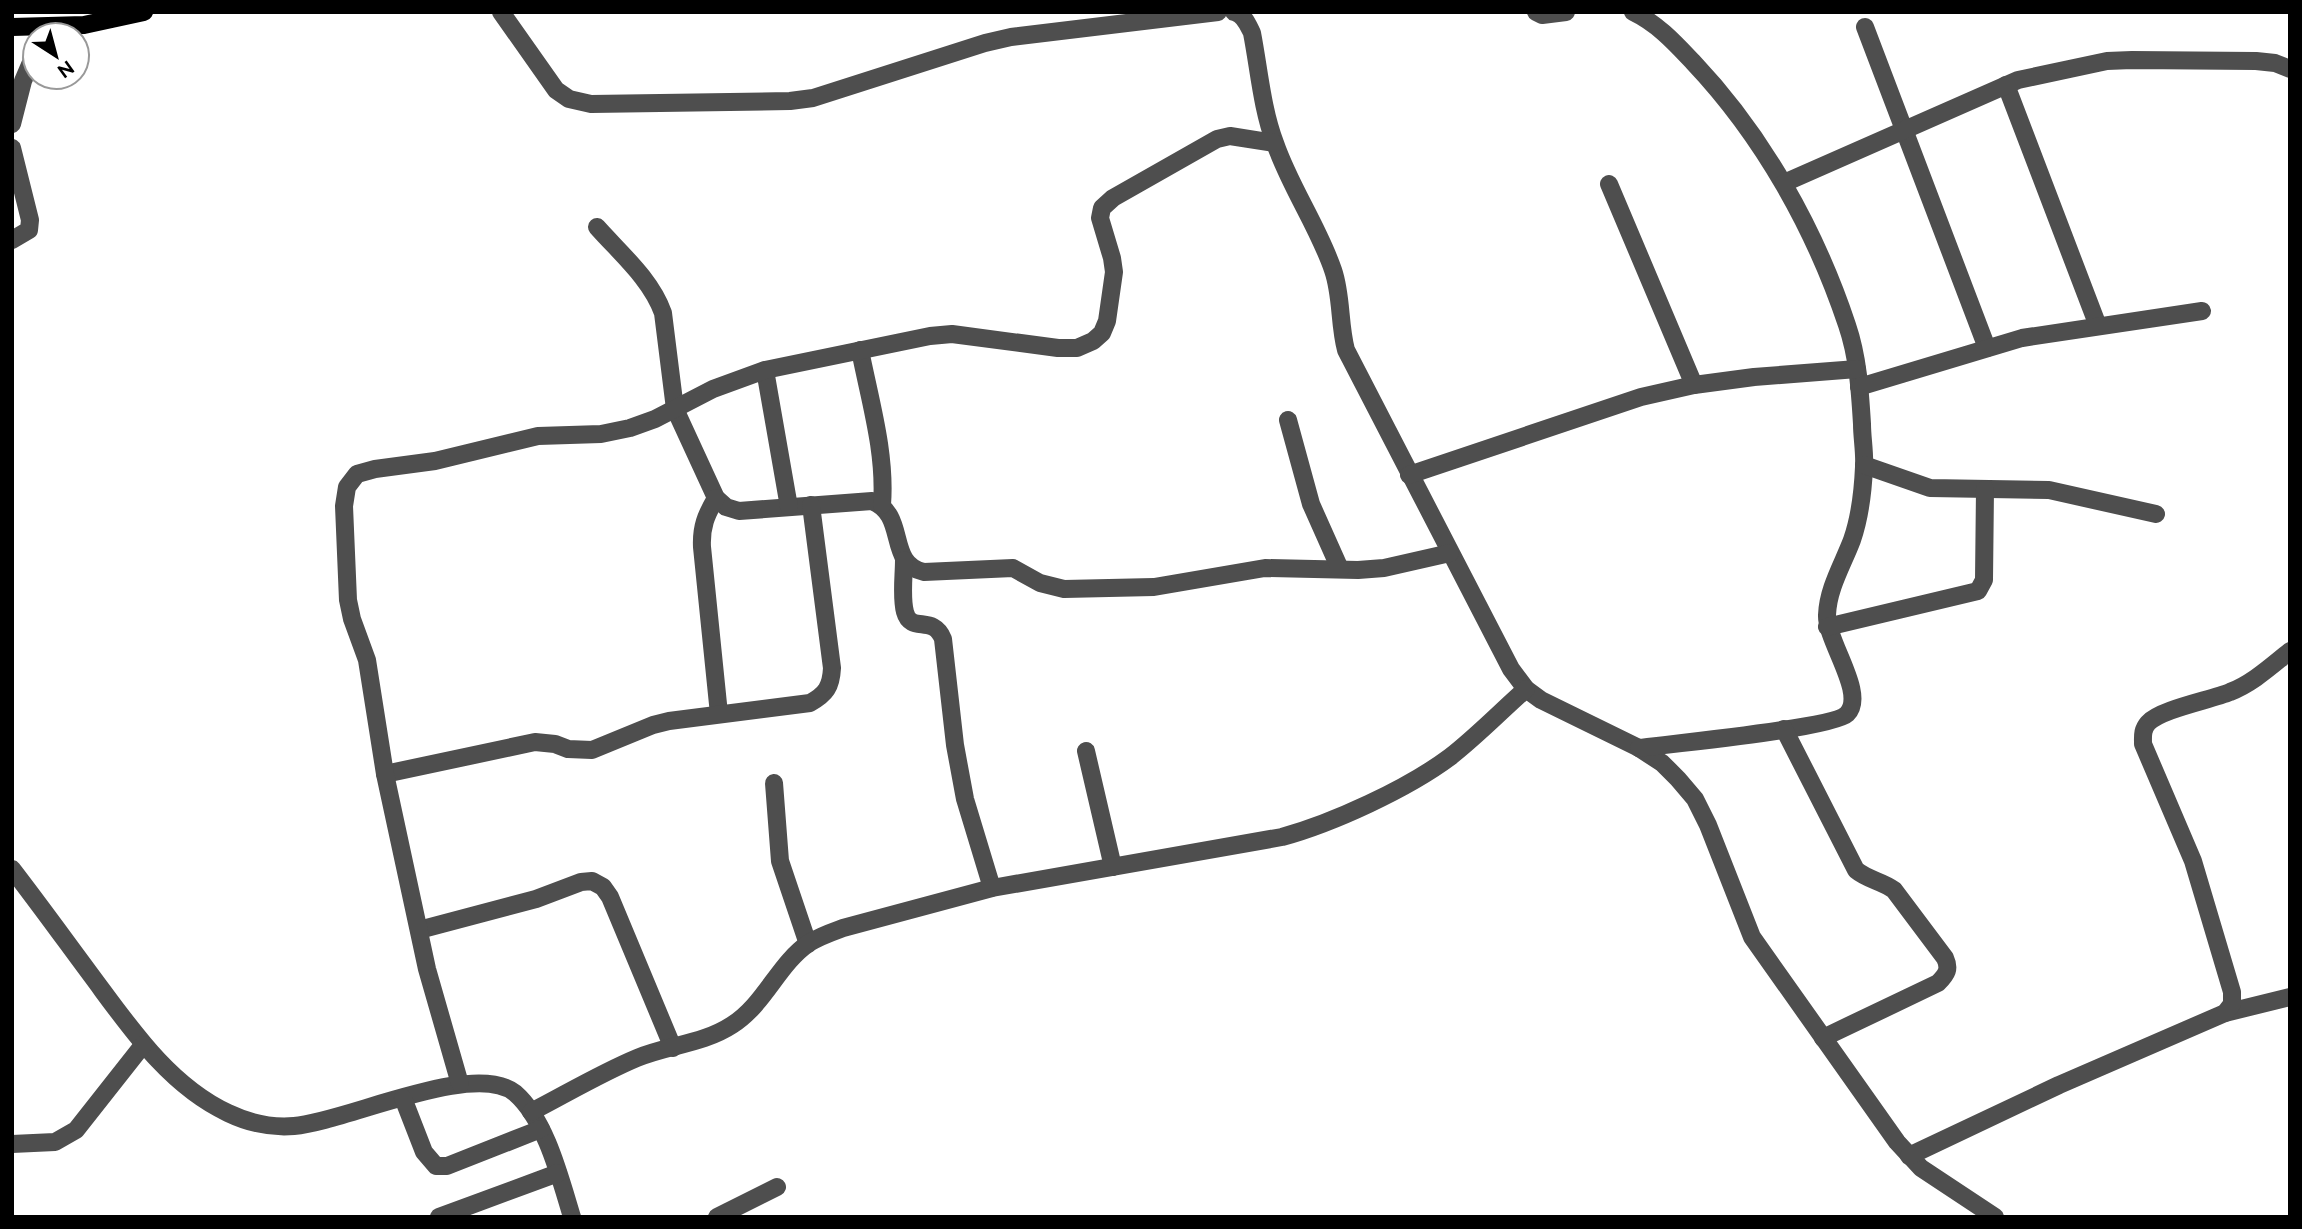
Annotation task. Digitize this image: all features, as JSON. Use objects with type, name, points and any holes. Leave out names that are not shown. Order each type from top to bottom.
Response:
[{"type":"main road","points":[[91,23],[144,12]]},
{"type":"street","points":[[501,12],[556,90],[569,99],[591,104],[790,101],[813,98],[1011,37],[1133,17],[1218,12]]},
{"type":"street","points":[[1237,12],[1247,21],[1252,33],[1274,143],[1327,252],[1334,273],[1346,350],[1511,669],[1526,689],[1541,700],[1639,747],[1661,763],[1695,799],[1752,937],[1823,1038],[1909,1156],[1937,1180],[1995,1217]]},
{"type":"street","points":[[1536,12],[1542,15],[1566,12]]},
{"type":"street","points":[[1633,12],[1664,31],[1720,91],[1784,183],[1802,216],[1847,325],[1858,378],[1864,465],[1853,537],[1831,593],[1827,612],[1827,627],[1852,688],[1854,701],[1847,714],[1833,722],[1639,747]]},
{"type":"street","points":[[1865,27],[1987,348]]},
{"type":"street","points":[[1784,183],[2018,80],[2107,61],[2266,62],[2290,69]]},
{"type":"street","points":[[2006,85],[2098,326]]},
{"type":"street","points":[[12,124],[21,87]]},
{"type":"street","points":[[460,1084],[427,969],[385,774],[367,660],[348,600],[344,506],[347,486],[357,474],[435,461],[538,436],[601,435],[630,428],[713,389],[765,370],[930,336],[952,334],[1058,348],[1077,348],[1093,341],[1102,333],[1107,321],[1114,271],[1100,218],[1102,208],[1113,198],[1217,139],[1230,136],[1274,143]]},
{"type":"street","points":[[12,148],[30,220],[29,230],[12,240]]},
{"type":"street","points":[[1609,184],[1694,384]]},
{"type":"street","points":[[597,226],[659,300],[675,409],[716,498],[726,507],[739,511],[872,501],[882,505],[889,513],[904,560],[904,611],[908,620],[932,625],[940,631],[943,639],[955,745],[965,799],[992,888]]},
{"type":"street","points":[[1409,475],[1641,397],[1694,384],[1754,377],[1858,378],[2022,338],[2202,311]]},
{"type":"street","points":[[860,350],[884,481],[882,505]]},
{"type":"street","points":[[765,370],[789,507]]},
{"type":"street","points":[[1288,421],[1311,504],[1340,569]]},
{"type":"street","points":[[1864,465],[1930,488],[2049,490],[2157,514]]},
{"type":"street","points":[[1827,627],[1978,591],[1984,580],[1985,489]]},
{"type":"street","points":[[716,498],[701,529],[719,714]]},
{"type":"street","points":[[385,774],[534,742],[555,744],[568,750],[592,750],[653,725],[810,703],[823,696],[831,685],[832,668],[811,505]]},
{"type":"street","points":[[904,560],[913,569],[924,572],[1013,568],[1040,583],[1064,589],[1170,586],[1265,568],[1384,568],[1450,553]]},
{"type":"street","points":[[2225,1013],[2232,1003],[2232,992],[2199,879],[2143,744],[2143,732],[2149,722],[2160,715],[2239,688],[2290,651]]},
{"type":"street","points":[[531,1112],[636,1059],[693,1043],[730,1027],[745,1016],[808,944],[843,928],[992,888],[1282,837],[1313,829],[1419,778],[1451,756],[1526,689]]},
{"type":"street","points":[[1784,729],[1856,870],[1894,890],[1945,957],[1948,966],[1946,975],[1938,983],[1823,1038]]},
{"type":"street","points":[[1086,751],[1113,867]]},
{"type":"street","points":[[774,783],[780,862],[808,944]]},
{"type":"street","points":[[12,869],[143,1045],[188,1088],[227,1113],[262,1125],[296,1126],[460,1084],[489,1083],[513,1091],[531,1112],[541,1129],[572,1217]]},
{"type":"street","points":[[419,930],[592,881],[603,887],[610,897],[673,1048]]},
{"type":"street","points":[[1909,1156],[2059,1085],[2225,1013],[2290,997]]},
{"type":"street","points":[[12,1144],[55,1142],[76,1130],[143,1045]]},
{"type":"street","points":[[403,1098],[424,1152],[436,1166],[447,1166],[541,1129]]},
{"type":"street","points":[[439,1217],[558,1173]]},
{"type":"street","points":[[717,1217],[777,1187]]}]
